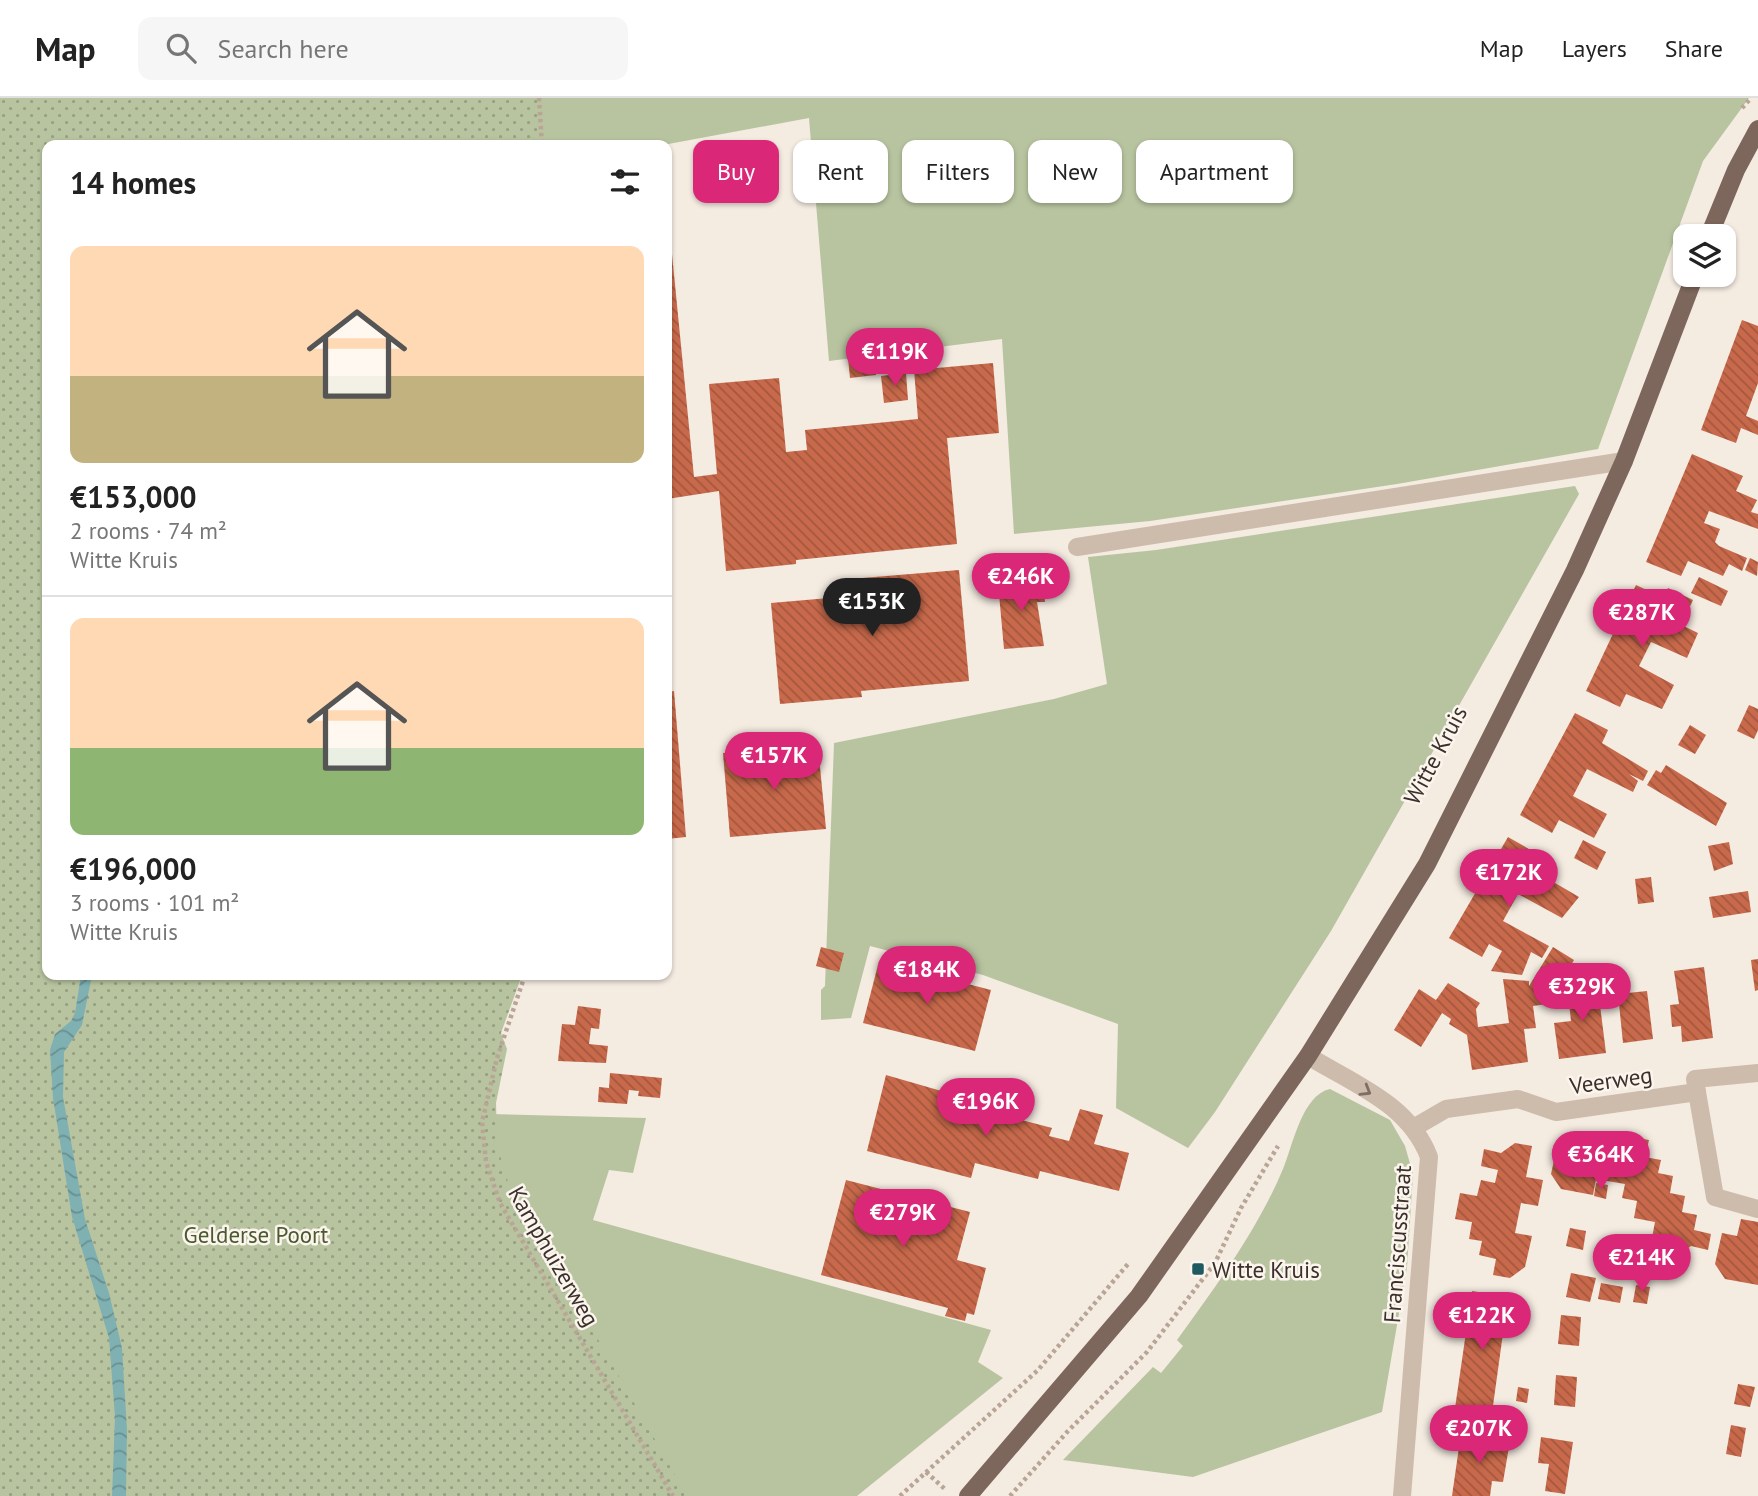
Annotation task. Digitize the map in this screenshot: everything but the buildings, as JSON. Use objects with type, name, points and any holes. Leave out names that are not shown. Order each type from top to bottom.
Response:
[{"type":"main road","points":[[1715,224],[1736,170],[1758,129]]},
{"type":"main road","name":"Witte Kruis","points":[[968,1496],[1139,1296],[1308,1056],[1427,864],[1575,570],[1624,461],[1690,287]]},
{"type":"street","points":[[1077,547],[1624,461]]},
{"type":"street","name":"Franciscusstraat","points":[[1308,1056],[1398,1110],[1415,1127],[1429,1157],[1402,1496]]},
{"type":"street","name":"Veerweg","points":[[1415,1127],[1446,1109],[1518,1099],[1556,1112],[1697,1092],[1695,1079],[1758,1073]]},
{"type":"street","points":[[1697,1092],[1715,1197],[1758,1209]]},
{"type":"path","points":[[539,98],[542,140]]},
{"type":"path","name":"Kamphuizerweg","points":[[524,980],[497,1058],[482,1122],[486,1162],[500,1203],[673,1496]]},
{"type":"path","points":[[1010,1496],[1068,1431],[1147,1352],[1214,1263],[1241,1208],[1280,1143]]},
{"type":"path","points":[[900,1496],[1038,1370],[1134,1257]]},
{"type":"path","points":[[926,1472],[953,1496]]},
{"type":"green space","name":"Gelderse Poort","points":[[0,98],[537,98],[540,140],[42,140],[42,980],[520,980],[501,1033],[507,1049],[496,1103],[497,1139],[504,1174],[687,1496],[0,1496]]},
{"type":"green space","points":[[167,98],[1749,98],[1703,161],[1680,224],[1673,224],[1673,243],[1598,449],[1397,484],[1150,521],[1014,534],[1002,339],[829,361],[816,203],[888,203],[888,140],[811,140],[809,118],[672,143],[672,140],[171,140]]},
{"type":"green space","points":[[1575,486],[1579,494],[1331,931],[1215,1112],[1188,1148],[1116,1108],[1118,1024],[983,975],[870,946],[851,1018],[821,1020],[821,990],[825,986],[834,743],[1054,699],[1107,684],[1088,557],[1156,550]]},
{"type":"green space","points":[[1330,1089],[1390,1120],[1405,1146],[1413,1174],[1407,1267],[1382,1412],[1193,1477],[1063,1460],[1153,1367],[1161,1373],[1183,1346],[1177,1340],[1235,1258],[1273,1192],[1305,1111],[1320,1093]]},
{"type":"green space","points":[[489,1114],[646,1118],[633,1173],[609,1170],[593,1220],[991,1330],[978,1362],[1003,1378],[857,1496],[682,1496],[509,1205]]},
{"type":"water","points":[[80,980],[91,980],[82,1025],[64,1052],[63,1097],[85,1219],[109,1293],[122,1348],[127,1430],[126,1496],[112,1496],[115,1417],[109,1338],[72,1217],[53,1098],[50,1050],[55,1034],[71,1021],[75,1013]]},
{"type":"place","name":"Witte Kruis","points":[[1198,1269]]}]
